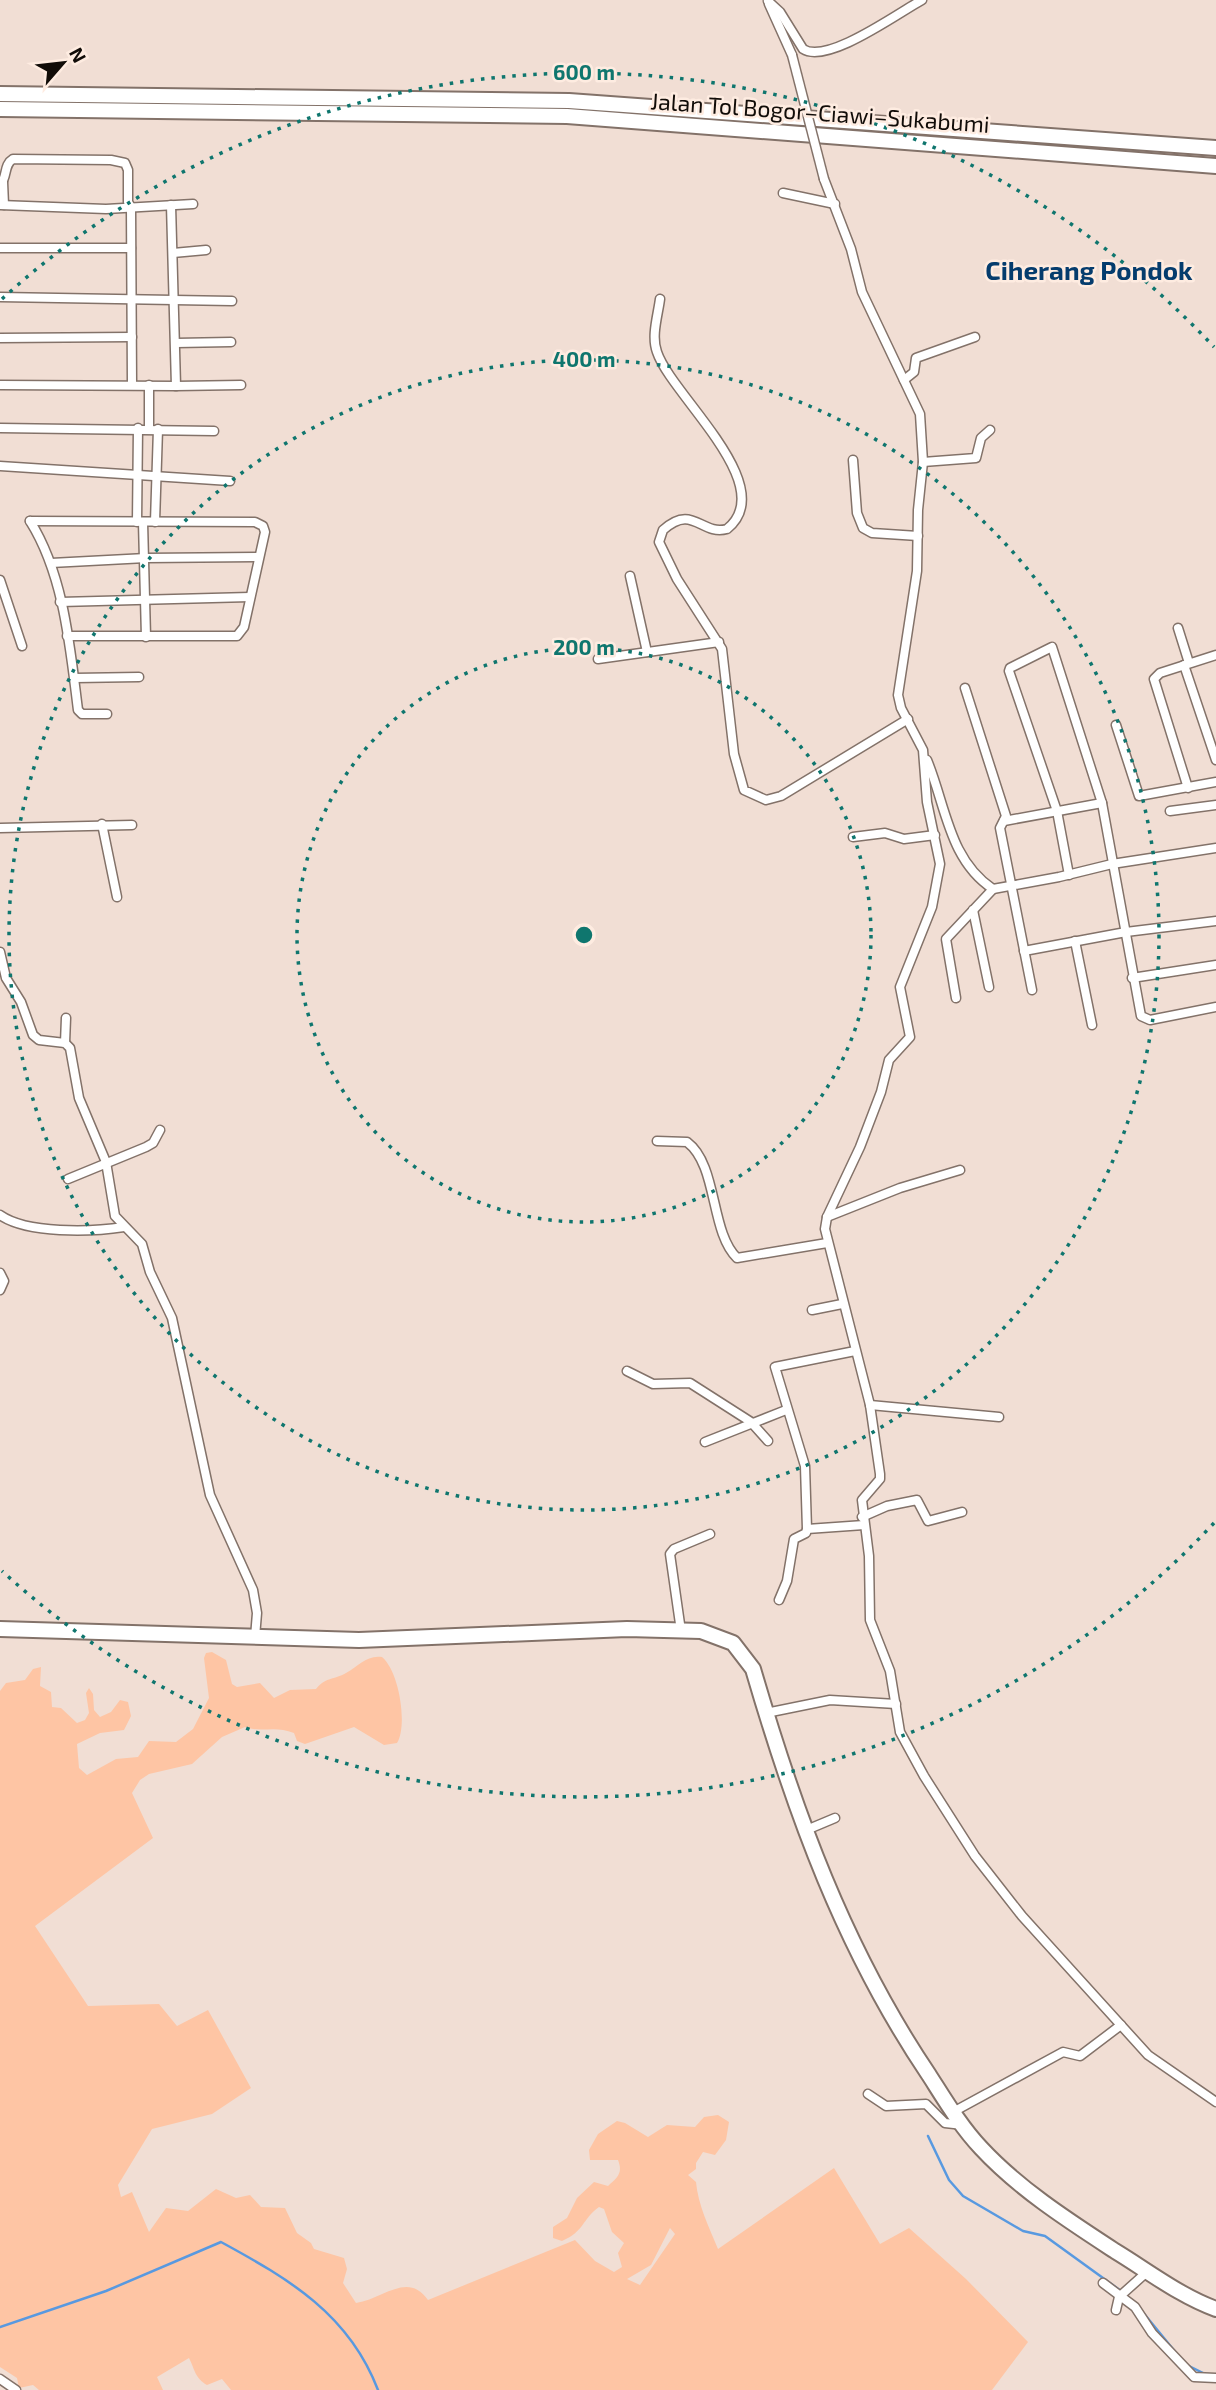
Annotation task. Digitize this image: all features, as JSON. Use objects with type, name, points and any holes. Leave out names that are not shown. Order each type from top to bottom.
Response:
[{"type":"highway","name":"Jalan Tol Bogor–Ciawi–Sukabumi","points":[[0,94],[569,101],[1216,148]]},
{"type":"highway","name":"Jalan Tol Bogor–Ciawi–Sukabumi","points":[[0,109],[567,116],[1216,166]]},
{"type":"highway","points":[[0,1629],[359,1640],[627,1629],[712,1634],[733,1643],[753,1669],[804,1831],[871,1976],[913,2052],[953,2112],[979,2147],[1013,2179],[1148,2271],[1199,2302],[1216,2309]]},
{"type":"street","points":[[767,1],[780,12],[803,49],[820,53],[837,49],[922,0]]},
{"type":"street","points":[[767,1],[792,55],[824,179],[835,204],[862,292],[919,408],[923,463],[914,603],[899,686],[899,702],[923,750],[953,840],[970,868],[993,889]]},
{"type":"street","points":[[132,384],[131,207],[128,202],[128,170],[125,163],[13,159],[7,164],[1,183],[2,205],[131,207],[193,204]]},
{"type":"street","points":[[783,193],[835,204]]},
{"type":"street","points":[[171,205],[176,386]]},
{"type":"street","points":[[0,248],[131,248]]},
{"type":"street","points":[[173,253],[206,250]]},
{"type":"street","points":[[0,297],[232,301]]},
{"type":"street","points":[[660,299],[656,350],[671,380],[729,458],[741,490],[740,512],[727,529],[717,530],[696,520],[683,519],[668,525],[660,535],[662,550],[677,579],[719,642],[725,665],[739,779],[748,794],[766,800],[781,796],[908,719]]},
{"type":"street","points":[[0,338],[132,337]]},
{"type":"street","points":[[904,380],[914,372],[916,358],[975,337]]},
{"type":"street","points":[[176,343],[232,342]]},
{"type":"street","points":[[0,385],[241,385]]},
{"type":"street","points":[[149,385],[155,522]]},
{"type":"street","points":[[0,428],[214,431]]},
{"type":"street","points":[[138,428],[137,476],[146,558],[146,637]]},
{"type":"street","points":[[923,463],[976,458],[981,438],[990,430]]},
{"type":"street","points":[[853,460],[857,513],[863,528],[872,533],[918,536]]},
{"type":"street","points":[[0,466],[230,481]]},
{"type":"street","points":[[67,636],[237,636],[244,627],[265,532],[260,523],[30,521],[51,563],[75,678],[79,712],[107,714]]},
{"type":"street","points":[[51,563],[146,558],[258,557]]},
{"type":"street","points":[[631,576],[647,652]]},
{"type":"street","points":[[0,580],[22,646]]},
{"type":"street","points":[[60,601],[250,597]]},
{"type":"street","points":[[1178,628],[1216,760]]},
{"type":"street","points":[[598,659],[719,642]]},
{"type":"street","points":[[1069,875],[1057,811],[1009,671],[1010,668],[1052,647],[1102,803],[1141,1016],[1145,1020],[1216,1007]]},
{"type":"street","points":[[1188,788],[1154,682],[1160,673],[1216,655]]},
{"type":"street","points":[[75,678],[139,677]]},
{"type":"street","points":[[965,688],[1006,816],[1000,828],[1032,990]]},
{"type":"street","points":[[1116,725],[1139,796],[1216,782]]},
{"type":"street","points":[[923,750],[927,802],[940,863],[935,898],[900,987],[910,1037],[889,1060],[881,1092],[860,1147],[827,1217],[827,1243],[870,1405],[880,1479],[862,1500],[869,1556],[869,1612],[874,1636],[890,1671],[900,1732],[975,1856],[999,1890],[1148,2055],[1216,2102]]},
{"type":"street","points":[[1004,821],[1102,803]]},
{"type":"street","points":[[1170,811],[1216,804]]},
{"type":"street","points":[[102,824],[117,897]]},
{"type":"street","points":[[0,828],[132,825]]},
{"type":"street","points":[[853,837],[885,833],[904,839],[935,835]]},
{"type":"street","points":[[956,998],[946,939],[993,889],[1112,864],[1216,848]]},
{"type":"street","points":[[973,910],[989,987]]},
{"type":"street","points":[[1024,951],[1126,932],[1216,920]]},
{"type":"street","points":[[1074,941],[1091,1025]]},
{"type":"street","points":[[0,952],[6,978],[23,1006],[33,1035],[39,1040],[65,1043],[70,1048],[80,1101],[107,1165],[113,1210],[124,1227],[142,1244],[150,1272],[170,1313],[210,1495],[253,1590],[257,1613],[255,1636]]},
{"type":"street","points":[[1132,978],[1216,965]]},
{"type":"street","points":[[65,1043],[66,1018]]},
{"type":"street","points":[[68,1179],[150,1145],[160,1130]]},
{"type":"street","points":[[657,1141],[687,1142],[696,1152],[723,1229],[737,1258],[827,1243]]},
{"type":"street","points":[[827,1217],[900,1188],[960,1170]]},
{"type":"street","points":[[0,1216],[14,1224],[29,1227],[95,1230],[124,1227]]},
{"type":"street","points":[[0,1273],[4,1281],[0,1290]]},
{"type":"street","points":[[812,1310],[842,1304]]},
{"type":"street","points":[[779,1600],[788,1581],[794,1539],[806,1533],[807,1529],[805,1466],[775,1367],[855,1351]]},
{"type":"street","points":[[627,1371],[653,1384],[690,1383],[751,1422],[768,1441]]},
{"type":"street","points":[[870,1405],[999,1417]]},
{"type":"street","points":[[705,1442],[786,1410]]},
{"type":"street","points":[[807,1529],[863,1521],[887,1506],[917,1500],[928,1521],[962,1512]]},
{"type":"street","points":[[681,1631],[670,1554],[674,1549],[710,1534]]},
{"type":"street","points":[[766,1713],[831,1699],[896,1704]]},
{"type":"street","points":[[804,1831],[835,1818]]},
{"type":"street","points":[[953,2112],[1063,2052],[1080,2056],[1122,2025]]},
{"type":"street","points":[[869,2094],[886,2106],[926,2104],[945,2123],[963,2125]]},
{"type":"street","points":[[1116,2310],[1123,2293],[1148,2271]]},
{"type":"street","points":[[1104,2283],[1123,2293],[1136,2307],[1152,2333],[1194,2377],[1216,2378]]},
{"type":"street","points":[[0,2379],[16,2390]]},
{"type":"shaded area","points":[[212,1652],[226,1660],[232,1684],[237,1687],[260,1683],[274,1698],[290,1690],[316,1689],[323,1682],[346,1673],[367,1659],[382,1657],[388,1664],[397,1686],[402,1724],[397,1743],[384,1745],[354,1727],[305,1744],[297,1741],[294,1733],[287,1731],[245,1727],[222,1737],[192,1764],[149,1774],[140,1780],[132,1793],[153,1838],[35,1926],[88,2006],[159,2004],[177,2026],[208,2010],[251,2088],[212,2114],[152,2129],[118,2185],[121,2197],[132,2192],[149,2232],[166,2208],[188,2211],[216,2189],[236,2198],[250,2195],[261,2207],[285,2208],[297,2233],[311,2243],[314,2249],[344,2258],[347,2269],[343,2283],[356,2303],[404,2287],[420,2292],[428,2300],[575,2240],[595,2261],[614,2272],[622,2267],[618,2253],[624,2243],[612,2232],[604,2209],[599,2207],[593,2211],[579,2229],[562,2241],[553,2238],[553,2227],[567,2218],[577,2198],[594,2182],[608,2186],[619,2174],[618,2160],[590,2160],[589,2150],[598,2134],[617,2121],[648,2137],[667,2125],[695,2127],[704,2117],[718,2115],[729,2122],[726,2140],[715,2155],[703,2152],[696,2163],[696,2169],[688,2175],[696,2182],[701,2208],[718,2249],[834,2168],[880,2244],[909,2228],[966,2279],[1028,2342],[992,2390],[231,2390],[222,2379],[207,2385],[200,2380],[189,2358],[157,2377],[163,2390],[39,2390],[33,2385],[19,2388],[17,2378],[0,2367],[0,1691],[6,1683],[25,1680],[33,1669],[41,1667],[40,1686],[51,1692],[52,1707],[61,1708],[77,1723],[85,1720],[89,1713],[86,1693],[89,1688],[93,1694],[94,1710],[100,1717],[111,1712],[120,1700],[128,1702],[131,1716],[124,1730],[100,1733],[77,1744],[79,1768],[87,1775],[116,1759],[138,1757],[149,1741],[176,1742],[193,1729],[209,1698],[204,1658],[206,1653]],"holes":[[[670,2228],[675,2234],[640,2285],[627,2279],[651,2265]]]},
{"type":"waterway","points":[[928,2136],[949,2180],[963,2196],[1023,2231],[1045,2236],[1121,2291]]},
{"type":"waterway","points":[[0,2327],[106,2291],[221,2242],[270,2270],[314,2301],[351,2340],[366,2363],[378,2390]]},
{"type":"waterway","points":[[1141,2310],[1177,2354]]},
{"type":"waterway","points":[[1189,2366],[1205,2374]]},
{"type":"district","name":"Ciherang Pondok","points":[[1089,271]]}]
